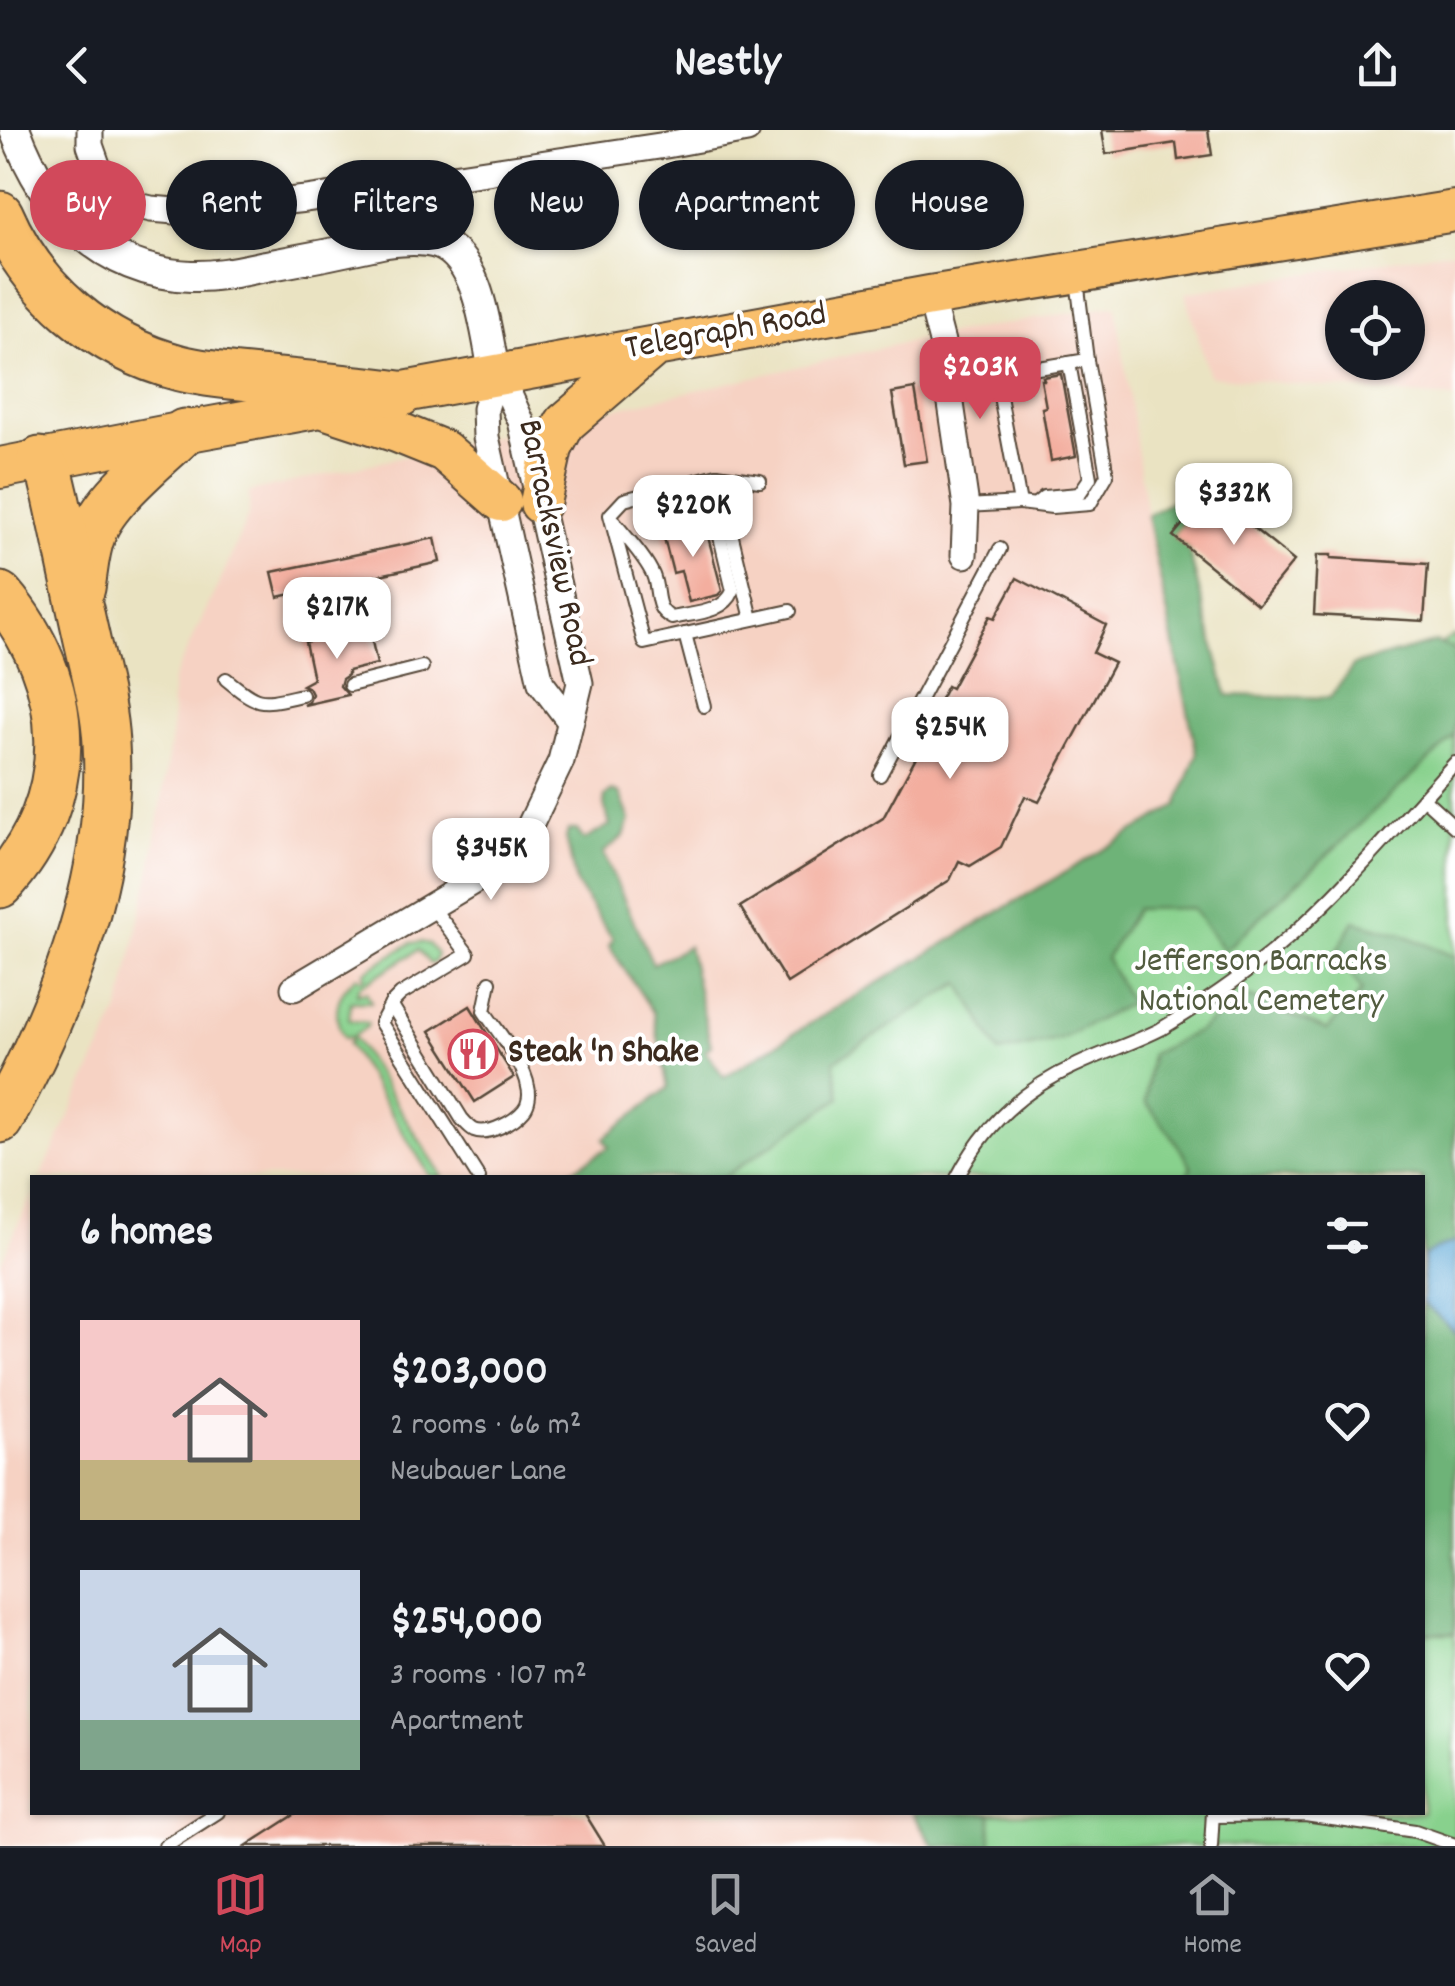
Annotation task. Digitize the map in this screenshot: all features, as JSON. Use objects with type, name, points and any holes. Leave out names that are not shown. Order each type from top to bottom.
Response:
[{"type":"highway","points":[[0,214],[19,251],[58,301],[103,336],[132,351],[205,373],[400,394]]},
{"type":"highway","points":[[79,604],[90,542],[102,514],[184,432]]},
{"type":"highway","points":[[0,1120],[33,1057],[80,937],[99,854],[106,798],[101,701],[56,497],[50,476],[20,464]]},
{"type":"highway","points":[[0,595],[34,642],[48,674],[58,732],[50,796],[28,849],[0,884]]},
{"type":"main road","name":"Telegraph Road","points":[[20,464],[930,296],[1455,212]]},
{"type":"main road","points":[[322,408],[444,451],[520,502],[565,423],[654,347]]},
{"type":"street","name":"Barracksview Road","points":[[15,130],[32,172],[59,212],[92,242],[136,266],[166,274],[218,275],[411,239],[440,244],[452,251],[470,272],[494,376],[521,421],[520,502],[542,683],[569,720]]},
{"type":"street","points":[[90,130],[90,145],[109,199],[187,212],[325,196],[747,130]]},
{"type":"street","points":[[930,296],[942,342],[966,506],[964,556]]},
{"type":"street","name":"Barracksview Road","points":[[294,988],[478,879],[524,838],[560,762],[580,683],[520,502],[486,437],[485,409],[494,376]]},
{"type":"lane","points":[[966,506],[1020,502],[1052,507],[1090,504],[1107,475],[1076,272]]},
{"type":"lane","points":[[1020,502],[996,376],[1087,360]]},
{"type":"lane","points":[[1037,503],[1044,497],[1080,494],[1090,478],[1070,363]]},
{"type":"lane","points":[[610,516],[624,500],[712,477],[760,481]]},
{"type":"lane","points":[[610,516],[653,575],[660,610],[665,615],[672,618],[722,606],[734,590],[712,477]]},
{"type":"lane","points":[[712,477],[752,619]]},
{"type":"lane","points":[[610,516],[644,643],[790,611]]},
{"type":"lane","points":[[880,775],[1000,549]]},
{"type":"lane","points":[[685,634],[704,706]]},
{"type":"lane","points":[[350,684],[422,667]]},
{"type":"lane","points":[[226,679],[252,699],[269,702],[302,696]]},
{"type":"lane","points":[[959,1175],[985,1131],[1016,1101],[1049,1078],[1160,1029],[1251,969],[1342,888],[1455,763]]},
{"type":"lane","points":[[1422,798],[1455,828]]},
{"type":"lane","points":[[432,907],[468,954],[401,994],[381,1022],[477,1175]]},
{"type":"lane","points":[[391,1004],[462,1119],[474,1130],[487,1131],[523,1112],[528,1102],[528,1085],[520,1066],[484,1011],[490,982]]},
{"type":"lane","points":[[165,1846],[213,1815]]},
{"type":"lane","points":[[1211,1846],[1213,1815]]},
{"type":"lane","points":[[1305,1815],[1416,1831],[1455,1845]]},
{"type":"shaded area","points":[[1455,250],[1455,399],[1209,376],[1185,293]]},
{"type":"shaded area","points":[[1116,305],[1147,516],[1205,789],[564,1175],[41,1175],[120,1009],[152,864],[172,730],[172,681],[249,513],[249,492],[920,339]]},
{"type":"shaded area","points":[[30,1198],[30,1815],[914,1815],[933,1846],[0,1846],[0,1264]]},
{"type":"green space","points":[[1175,499],[1183,524],[1173,536],[1188,548],[1227,695],[1330,698],[1354,665],[1436,642],[1455,650],[1455,736],[1224,951],[1192,908],[1136,909],[1106,958],[1130,1003],[1061,1039],[999,1053],[960,983],[834,1061],[840,1098],[727,1175],[565,1175],[609,1147],[604,1138],[668,1088],[653,1012],[609,946],[613,939],[576,884],[566,838],[568,830],[577,830],[584,840],[610,825],[605,796],[612,791],[620,794],[630,820],[624,836],[603,853],[653,964],[688,946],[711,1046],[705,1050],[724,1077],[1177,806],[1197,754],[1147,516]]},
{"type":"green space","name":"Jefferson Barracks National Cemetery","points":[[1455,635],[1455,1846],[933,1846],[913,1815],[1425,1815],[1425,1175],[566,1175],[811,1023],[1177,806]]},
{"type":"green space","points":[[1354,921],[1402,934],[1455,957],[1455,1633],[1425,1633],[1425,1175],[1186,1175],[1192,1167],[1145,1102],[1151,1054],[1200,1030],[1244,995],[1327,1030],[1362,991],[1336,952]]},
{"type":"green space","points":[[411,943],[429,944],[437,954],[435,962],[430,964],[418,950],[359,987],[357,994],[366,992],[371,1002],[351,1002],[349,1020],[368,1023],[353,1036],[442,1175],[430,1175],[348,1044],[350,1037],[344,1038],[338,1021],[338,1004],[357,976],[362,980],[364,972]]},
{"type":"green space","points":[[914,1815],[991,1815],[991,1846],[934,1846]]},
{"type":"water","points":[[1455,1242],[1455,1331],[1425,1305],[1425,1256]]},
{"type":"building","points":[[1102,130],[1208,130],[1212,155],[1178,160],[1176,143],[1106,154]]},
{"type":"building","points":[[1061,374],[1076,456],[1051,461],[1041,380]]},
{"type":"building","points":[[915,389],[927,461],[904,464],[892,393]]},
{"type":"building","points":[[1209,492],[1294,561],[1258,605],[1173,536]]},
{"type":"building","points":[[704,521],[722,591],[689,602],[681,571],[673,573],[662,530]]},
{"type":"building","points":[[435,538],[440,562],[278,597],[272,572]]},
{"type":"building","points":[[1317,555],[1428,564],[1424,621],[1314,615]]},
{"type":"building","points":[[1017,578],[1106,625],[1093,653],[1114,663],[1039,802],[1025,796],[1001,847],[970,866],[959,861],[950,880],[787,983],[740,907],[883,818],[930,731],[925,728],[947,686],[951,688],[990,616],[995,618]]},
{"type":"building","points":[[369,628],[377,664],[348,671],[340,686],[348,695],[304,705],[312,694],[302,685],[313,679],[305,642]]},
{"type":"building","name":"Steak 'n Shake","points":[[470,1006],[514,1077],[475,1102],[430,1031]]},
{"type":"building","points":[[294,1815],[586,1815],[605,1846],[246,1846]]},
{"type":"place","name":"Steak 'n Shake","points":[[473,1054]]}]
